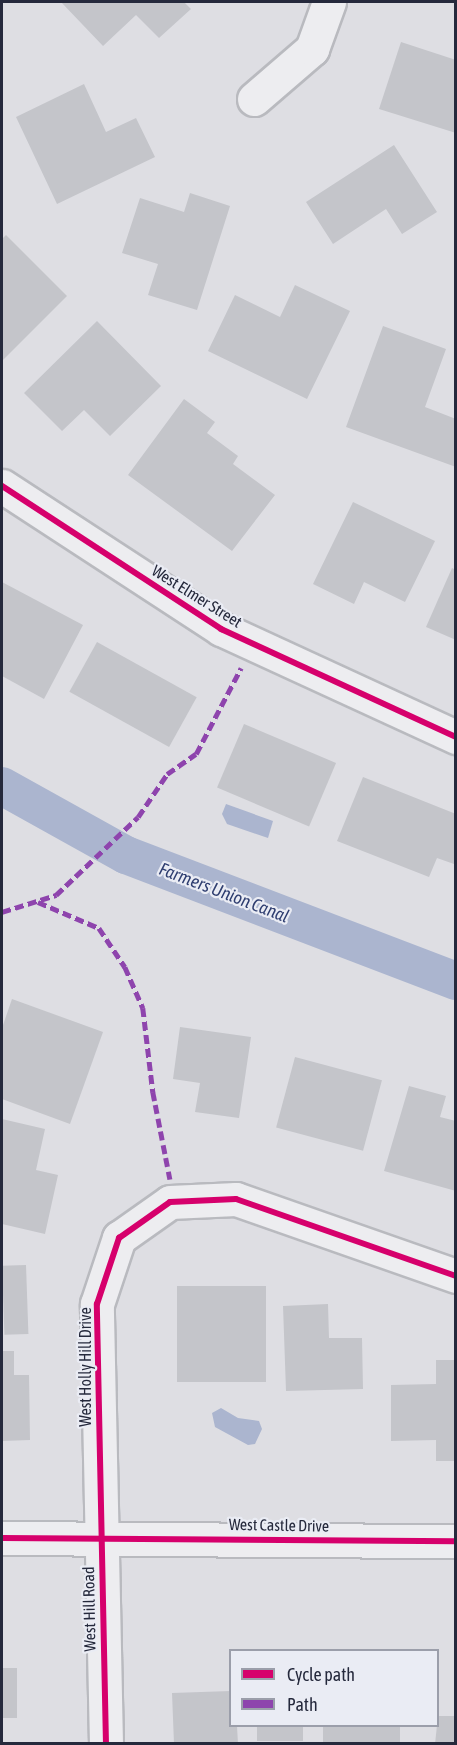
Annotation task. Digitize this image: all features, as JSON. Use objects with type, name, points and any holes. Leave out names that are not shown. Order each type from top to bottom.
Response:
[{"type":"street","points":[[254,99],[312,49],[329,2]]},
{"type":"street","name":"West Elmer Street","points":[[2,486],[221,629],[456,737]]},
{"type":"street","name":"West Holly Hill Drive","points":[[101,1537],[97,1304],[119,1238],[170,1202],[236,1199],[456,1276]]},
{"type":"street","points":[[2,1538],[101,1537]]},
{"type":"street","name":"West Castle Drive","points":[[101,1537],[456,1541]]},
{"type":"street","name":"West Hill Road","points":[[101,1537],[106,1743]]},
{"type":"water","points":[[226,804],[273,821],[268,838],[227,824],[222,814]]},
{"type":"water","points":[[221,1408],[238,1418],[259,1421],[262,1429],[255,1444],[248,1445],[215,1427],[212,1413]]},
{"type":"building","points":[[61,2],[184,2],[191,9],[159,38],[136,15],[103,46]]},
{"type":"building","points":[[401,42],[456,60],[456,133],[379,109]]},
{"type":"building","points":[[84,84],[106,132],[136,118],[155,157],[57,204],[16,117]]},
{"type":"building","points":[[394,145],[437,212],[402,234],[386,209],[333,244],[306,202]]},
{"type":"building","points":[[190,193],[230,206],[197,310],[148,295],[158,264],[122,253],[140,198],[184,212]]},
{"type":"building","points":[[6,235],[67,296],[2,361],[2,239]]},
{"type":"building","points":[[295,285],[350,311],[307,399],[208,351],[235,295],[280,317]]},
{"type":"building","points":[[97,321],[161,386],[110,436],[84,410],[62,431],[24,393]]},
{"type":"building","points":[[383,326],[446,349],[425,407],[456,419],[456,467],[346,427]]},
{"type":"building","points":[[184,399],[215,422],[207,433],[238,456],[233,464],[275,495],[232,551],[128,475]]},
{"type":"building","points":[[353,502],[435,541],[405,602],[364,582],[354,604],[313,584]]},
{"type":"building","points":[[452,568],[456,570],[456,640],[426,627]]},
{"type":"building","points":[[2,582],[83,625],[44,699],[2,676]]},
{"type":"building","points":[[97,642],[197,697],[169,747],[69,692]]},
{"type":"building","points":[[244,724],[336,763],[309,827],[217,788]]},
{"type":"building","points":[[363,777],[456,814],[454,864],[437,858],[429,877],[337,841]]},
{"type":"building","points":[[12,999],[103,1032],[70,1124],[2,1099],[2,1028]]},
{"type":"building","points":[[180,1027],[251,1037],[239,1118],[195,1112],[200,1083],[173,1079]]},
{"type":"building","points":[[295,1057],[382,1080],[363,1151],[276,1128]]},
{"type":"building","points":[[409,1086],[446,1096],[440,1117],[456,1121],[456,1191],[384,1171]]},
{"type":"building","points":[[2,1119],[45,1129],[36,1170],[58,1175],[45,1234],[2,1224]]},
{"type":"building","points":[[26,1265],[28,1334],[4,1335],[2,1266]]},
{"type":"building","points":[[177,1286],[266,1286],[266,1382],[177,1382]]},
{"type":"building","points":[[328,1304],[329,1338],[362,1338],[363,1389],[286,1391],[283,1306]]},
{"type":"building","points":[[2,1351],[14,1351],[14,1375],[29,1375],[30,1440],[2,1441]]},
{"type":"building","points":[[436,1360],[456,1360],[456,1461],[436,1461],[436,1440],[391,1441],[391,1385],[436,1384]]},
{"type":"building","points":[[2,1668],[17,1668],[17,1718],[2,1718]]},
{"type":"building","points":[[229,1691],[229,1727],[237,1727],[238,1744],[174,1744],[172,1693]]},
{"type":"building","points":[[439,1716],[456,1716],[456,1744],[435,1744]]},
{"type":"building","points":[[257,1727],[303,1727],[303,1741],[257,1741]]},
{"type":"building","points":[[323,1727],[400,1727],[400,1744],[323,1744]]},
{"type":"waterway","name":"Farmers Union Canal","points":[[2,786],[126,855],[456,981]]},
{"type":"marked path","points":[[2,912],[56,895],[138,817],[167,774],[196,754],[241,668]]},
{"type":"marked path","points":[[38,902],[99,928],[125,967],[143,1008],[153,1092],[170,1179]]},
{"type":"cycle path","points":[[2,486],[221,629],[456,737]]},
{"type":"cycle path","points":[[106,1744],[97,1304],[119,1238],[170,1202],[236,1199],[456,1276]]},
{"type":"cycle path","points":[[2,1538],[456,1541]]}]
